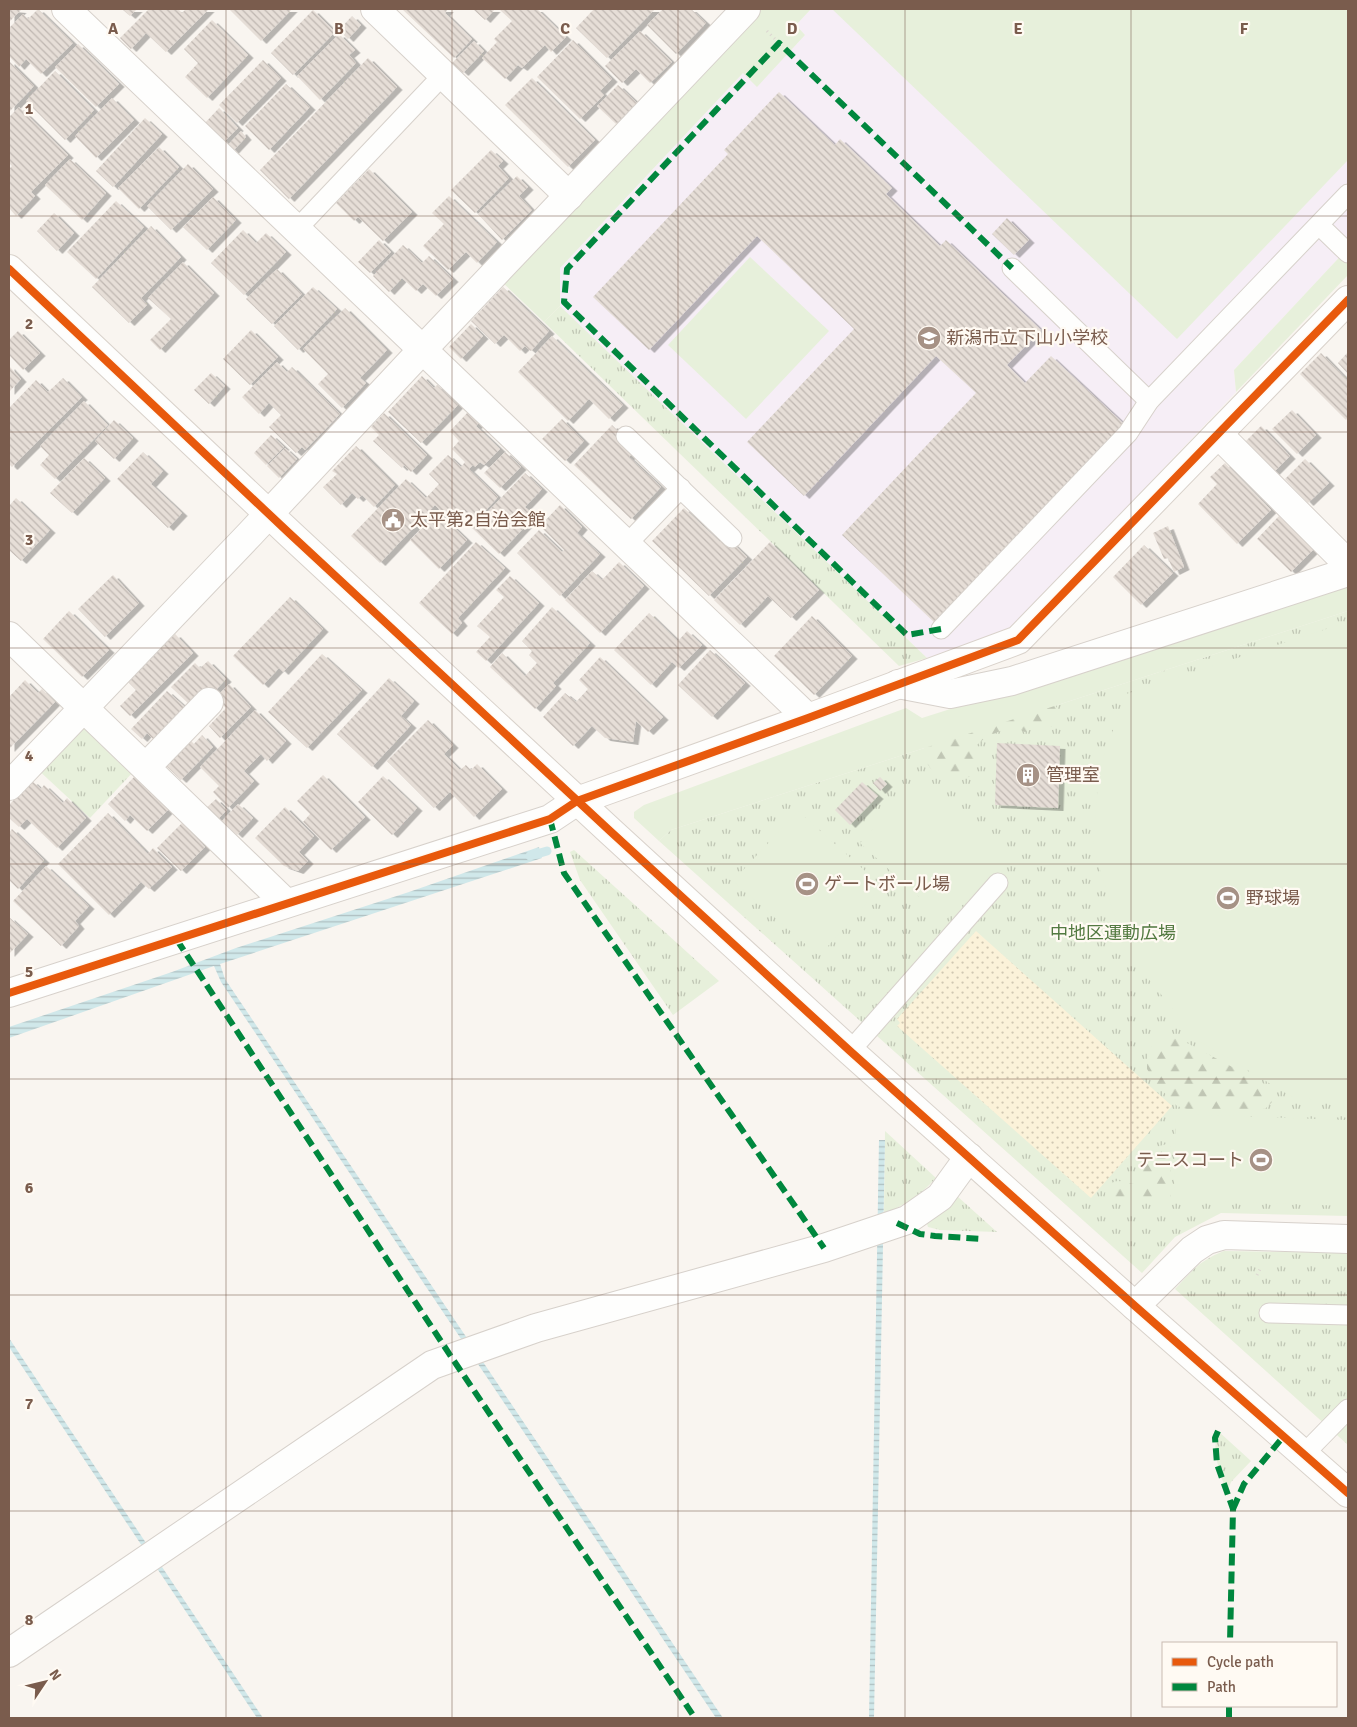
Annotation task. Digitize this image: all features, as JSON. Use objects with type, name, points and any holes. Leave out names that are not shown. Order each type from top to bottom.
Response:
[{"type":"street","points":[[66,9],[808,718]]},
{"type":"street","points":[[374,9],[569,196]]},
{"type":"street","points":[[9,786],[569,196],[731,14]]},
{"type":"street","points":[[9,269],[576,801],[850,1051],[1348,1494]]},
{"type":"street","points":[[9,994],[550,819],[576,801],[1018,640],[1348,300]]},
{"type":"street","points":[[898,684],[950,694],[1012,681],[1344,564],[1218,434]]},
{"type":"street","points":[[9,636],[286,903]]},
{"type":"street","points":[[146,767],[209,702]]},
{"type":"street","points":[[9,1653],[432,1365],[536,1328],[824,1248],[907,1220],[940,1197],[969,1157]]},
{"type":"street","points":[[1135,1306],[1192,1250],[1207,1240],[1224,1235],[1348,1239]]},
{"type":"lane","points":[[298,229],[443,74]]},
{"type":"lane","points":[[941,630],[1128,433],[1149,401],[1348,194]]},
{"type":"lane","points":[[1318,225],[1348,253]]},
{"type":"lane","points":[[1012,268],[1149,401]]},
{"type":"lane","points":[[626,436],[732,538]]},
{"type":"lane","points":[[627,544],[681,488]]},
{"type":"lane","points":[[850,1051],[998,883]]},
{"type":"lane","points":[[1268,1313],[1348,1315]]},
{"type":"lane","points":[[1304,1454],[1348,1409]]},
{"type":"shaded area","name":"新潟市立下山小学校","points":[[811,9],[1348,9],[1348,248],[1234,370],[1236,392],[1008,632],[927,658],[560,306],[560,268],[743,73],[757,86],[805,35],[796,25]]},
{"type":"green space","points":[[759,9],[811,9],[796,25],[805,35],[757,87],[743,73],[560,268],[560,306],[544,322],[500,280]]},
{"type":"green space","points":[[832,9],[1348,9],[1348,160],[1177,339]]},
{"type":"green space","points":[[1348,248],[1348,275],[1236,392],[1234,370]]},
{"type":"green space","points":[[750,257],[829,331],[746,419],[668,345]]},
{"type":"green space","points":[[560,306],[927,658],[899,666],[544,322]]},
{"type":"green space","points":[[1348,583],[1348,611],[671,830],[659,841],[634,818],[634,812],[644,805],[906,708],[922,718],[1225,622],[1229,625]]},
{"type":"green space","name":"中地区運動広場","points":[[1348,611],[1348,1216],[1221,1213],[1175,1237],[1142,1273],[659,841],[671,830]]},
{"type":"green space","name":"野球場","points":[[1348,622],[1348,1105],[1291,1096],[1199,1041],[1125,950],[1093,847],[1099,769],[1126,694]]},
{"type":"green space","points":[[1055,705],[1060,715],[1055,726],[1034,728],[1025,732],[1012,726],[980,742],[970,753],[978,761],[970,777],[952,777],[938,774],[928,765],[924,747]]},
{"type":"green space","points":[[79,720],[134,771],[90,818],[35,767]]},
{"type":"green space","name":"ゲートボール場","points":[[922,774],[1008,851],[945,921],[860,843]]},
{"type":"green space","name":"ゲートボール場","points":[[798,811],[882,886],[819,956],[733,881]]},
{"type":"green space","points":[[574,850],[719,981],[673,1015],[580,880],[570,852]]},
{"type":"green space","points":[[1170,1034],[1270,1087],[1274,1093],[1274,1100],[1266,1108],[1255,1112],[1190,1110],[1177,1106],[1156,1084],[1147,1069],[1147,1053],[1159,1037]]},
{"type":"green space","name":"テニスコート","points":[[1176,1114],[1348,1120],[1348,1206],[1174,1200]]},
{"type":"green space","points":[[885,1131],[936,1178],[912,1199],[884,1214]]},
{"type":"green space","points":[[1167,1144],[1171,1147],[1171,1199],[1108,1197],[1105,1194],[1108,1187],[1116,1181],[1140,1184],[1142,1163],[1148,1153],[1159,1146]]},
{"type":"green space","points":[[957,1196],[997,1232],[940,1230],[928,1227],[927,1224],[949,1206]]},
{"type":"green space","points":[[1224,1251],[1348,1253],[1348,1445],[1175,1289],[1202,1262]]},
{"type":"green space","points":[[1218,1431],[1251,1461],[1231,1482],[1227,1493],[1216,1454],[1215,1446]]},
{"type":"sand","points":[[976,931],[1172,1106],[1091,1198],[897,1026],[900,1023],[897,1019]]},
{"type":"water","points":[[539,847],[542,858],[220,964],[225,979],[723,1718],[716,1718],[221,982],[214,966],[9,1038],[9,1027],[172,972],[236,948],[409,892]]},
{"type":"water","points":[[879,1140],[885,1140],[874,1718],[869,1718]]},
{"type":"water","points":[[9,1338],[263,1718],[257,1718],[9,1347]]},
{"type":"building","points":[[9,9],[21,10],[9,22]]},
{"type":"building","points":[[38,9],[73,43],[41,74],[26,59],[19,67],[9,56],[9,28],[23,14],[28,19]]},
{"type":"building","points":[[122,9],[137,9],[130,16]]},
{"type":"building","points":[[149,9],[178,9],[182,13],[186,9],[209,9],[166,52],[146,33],[131,49],[120,38]]},
{"type":"building","points":[[229,9],[292,9],[261,41]]},
{"type":"building","points":[[402,9],[448,9],[445,13],[472,39],[454,58]]},
{"type":"building","points":[[473,9],[495,9],[485,20]]},
{"type":"building","points":[[499,9],[537,9],[566,37],[551,52],[545,45],[522,68],[518,65],[505,79],[482,58],[497,42],[494,39],[512,21]]},
{"type":"building","points":[[594,9],[655,9],[607,58],[576,28]]},
{"type":"building","points":[[663,9],[691,9],[706,23],[676,54],[647,25]]},
{"type":"building","points":[[313,10],[335,32],[293,75],[271,53]]},
{"type":"building","points":[[352,16],[361,25],[348,39],[339,30]]},
{"type":"building","points":[[212,20],[248,55],[207,98],[185,77],[198,63],[184,49]]},
{"type":"building","points":[[640,31],[672,62],[650,83],[636,69],[622,83],[605,66]]},
{"type":"building","points":[[339,34],[355,50],[349,55],[356,63],[320,100],[297,76]]},
{"type":"building","points":[[573,40],[612,79],[600,91],[604,95],[580,119],[537,77]]},
{"type":"building","points":[[474,41],[484,51],[463,73],[452,63]]},
{"type":"building","points":[[78,44],[119,84],[96,107],[55,67]]},
{"type":"building","points":[[368,58],[397,87],[289,199],[260,170]]},
{"type":"building","points":[[263,60],[281,78],[237,123],[219,105]]},
{"type":"building","points":[[9,61],[34,86],[9,112]]},
{"type":"building","points":[[55,71],[94,110],[65,140],[26,101]]},
{"type":"building","points":[[532,78],[595,140],[568,167],[505,105]]},
{"type":"building","points":[[286,84],[310,107],[269,150],[245,126]]},
{"type":"building","points":[[618,85],[637,103],[616,124],[597,106]]},
{"type":"building","points":[[779,92],[835,145],[840,139],[892,188],[886,194],[940,246],[946,240],[1041,330],[1007,365],[1025,383],[1051,356],[1126,426],[937,625],[842,535],[976,393],[936,356],[804,496],[747,442],[854,329],[757,236],[649,350],[593,297],[728,154],[724,150]]},
{"type":"building","points":[[112,98],[134,120],[96,158],[75,136]]},
{"type":"building","points":[[19,107],[68,155],[31,192],[35,196],[16,216],[9,208],[9,169],[12,166],[9,163],[9,117]]},
{"type":"building","points":[[219,108],[238,128],[224,142],[204,124]]},
{"type":"building","points":[[145,118],[162,134],[113,187],[96,171]]},
{"type":"building","points":[[241,131],[246,137],[233,151],[228,145]]},
{"type":"building","points":[[159,147],[179,167],[139,209],[118,188]]},
{"type":"building","points":[[491,150],[503,161],[498,166],[509,178],[475,213],[451,190]]},
{"type":"building","points":[[70,159],[106,193],[82,220],[45,185]]},
{"type":"building","points":[[188,164],[213,189],[171,230],[147,206]]},
{"type":"building","points":[[369,169],[412,212],[383,241],[358,217],[354,221],[336,203]]},
{"type":"building","points":[[517,176],[528,187],[519,196],[532,210],[502,240],[478,214]]},
{"type":"building","points":[[449,196],[497,242],[477,263],[466,252],[448,270],[423,246],[444,224],[432,213]]},
{"type":"building","points":[[213,197],[236,220],[207,250],[183,227]]},
{"type":"building","points":[[116,201],[144,227],[96,279],[67,252]]},
{"type":"building","points":[[54,213],[74,233],[57,251],[37,231]]},
{"type":"building","points":[[1007,218],[1029,240],[1014,255],[992,234]]},
{"type":"building","points":[[151,226],[181,257],[141,298],[147,305],[129,323],[92,287]]},
{"type":"building","points":[[243,230],[256,243],[266,233],[286,252],[244,295],[211,263]]},
{"type":"building","points":[[379,240],[391,252],[370,273],[358,262]]},
{"type":"building","points":[[403,245],[422,263],[429,256],[453,279],[436,296],[423,284],[416,291],[402,278],[389,292],[373,276]]},
{"type":"building","points":[[183,262],[214,293],[160,350],[150,340],[171,319],[148,298]]},
{"type":"building","points":[[277,269],[302,294],[272,324],[246,299]]},
{"type":"building","points":[[313,287],[337,309],[298,350],[274,326]]},
{"type":"building","points":[[503,287],[549,331],[531,351],[525,346],[520,351],[504,335],[495,344],[471,321]]},
{"type":"building","points":[[345,308],[387,350],[360,378],[366,383],[342,408],[318,384],[328,374],[303,349]]},
{"type":"building","points":[[471,324],[483,336],[461,359],[449,347]]},
{"type":"building","points":[[251,330],[278,357],[250,385],[223,359]]},
{"type":"building","points":[[18,331],[40,353],[23,370],[9,355],[9,340]]},
{"type":"building","points":[[552,336],[623,405],[609,419],[589,399],[568,421],[518,372]]},
{"type":"building","points":[[1348,352],[1348,374],[1338,363]]},
{"type":"building","points":[[1321,353],[1348,381],[1348,418],[1346,420],[1300,374]]},
{"type":"building","points":[[277,362],[287,372],[292,367],[340,414],[305,450],[302,447],[296,453],[269,427],[281,415],[269,403],[259,414],[242,397]]},
{"type":"building","points":[[9,366],[21,379],[9,392]]},
{"type":"building","points":[[211,373],[225,386],[209,404],[194,390]]},
{"type":"building","points":[[422,376],[434,388],[437,385],[458,405],[421,443],[388,412]]},
{"type":"building","points":[[63,378],[82,397],[12,467],[9,464],[9,408],[36,380],[48,392]]},
{"type":"building","points":[[84,401],[108,425],[55,479],[40,465],[49,455],[40,446]]},
{"type":"building","points":[[1292,410],[1316,435],[1297,454],[1272,429]]},
{"type":"building","points":[[469,411],[480,422],[476,426],[500,449],[484,465],[480,462],[475,467],[473,465],[469,469],[498,497],[477,520],[469,512],[464,516],[460,512],[455,517],[450,512],[446,516],[435,505],[380,563],[351,536],[406,479],[426,498],[439,484],[429,474],[448,455],[461,467],[465,462],[452,449],[459,441],[450,431]]},
{"type":"building","points":[[384,413],[427,455],[411,472],[404,465],[402,468],[373,441],[379,435],[371,427]]},
{"type":"building","points":[[562,419],[584,441],[565,461],[542,439]]},
{"type":"building","points":[[114,420],[133,438],[114,459],[95,441]]},
{"type":"building","points":[[612,425],[636,449],[629,457],[661,487],[631,519],[574,465]]},
{"type":"building","points":[[1261,426],[1290,456],[1267,479],[1244,443]]},
{"type":"building","points":[[271,435],[284,447],[266,465],[254,453]]},
{"type":"building","points":[[356,446],[395,485],[374,507],[362,495],[358,499],[352,493],[341,505],[323,487],[337,474],[332,471]]},
{"type":"building","points":[[285,448],[297,459],[279,478],[267,466]]},
{"type":"building","points":[[143,452],[163,471],[151,484],[182,513],[168,528],[117,479]]},
{"type":"building","points":[[505,452],[521,467],[500,488],[484,473]]},
{"type":"building","points":[[84,458],[105,478],[72,513],[50,493]]},
{"type":"building","points":[[1305,459],[1329,483],[1308,503],[1285,479]]},
{"type":"building","points":[[1225,463],[1271,510],[1237,544],[1198,504],[1217,484],[1210,477]]},
{"type":"building","points":[[525,473],[542,489],[525,507],[535,516],[499,554],[472,528]]},
{"type":"building","points":[[16,498],[50,530],[21,561],[9,550],[9,506]]},
{"type":"building","points":[[560,505],[582,527],[577,533],[600,554],[560,596],[517,553],[539,530],[562,552],[564,550],[540,526]]},
{"type":"building","points":[[684,508],[720,542],[725,536],[747,557],[709,596],[652,541]]},
{"type":"building","points":[[438,512],[467,540],[439,569],[410,540]]},
{"type":"building","points":[[1279,516],[1313,550],[1291,572],[1257,539]]},
{"type":"building","points":[[1168,526],[1184,567],[1174,572],[1168,558],[1164,559],[1153,533]]},
{"type":"building","points":[[476,542],[505,568],[458,618],[462,623],[452,634],[419,603]]},
{"type":"building","points":[[770,542],[819,590],[791,618],[768,596],[740,625],[714,600]]},
{"type":"building","points":[[1144,545],[1173,573],[1141,605],[1113,577]]},
{"type":"building","points":[[619,562],[644,586],[600,633],[565,600],[592,571],[602,580]]},
{"type":"building","points":[[113,575],[139,603],[105,637],[78,609]]},
{"type":"building","points":[[510,576],[539,603],[486,661],[476,652],[490,637],[477,626],[504,597],[496,590]]},
{"type":"building","points":[[290,597],[323,629],[283,672],[279,668],[263,685],[233,656]]},
{"type":"building","points":[[552,607],[590,643],[553,683],[556,686],[535,709],[490,667],[502,653],[525,676],[537,663],[529,655],[532,651],[522,641]]},
{"type":"building","points":[[69,611],[109,650],[82,677],[43,639]]},
{"type":"building","points":[[649,613],[678,641],[687,631],[702,645],[679,668],[672,662],[651,685],[614,650]]},
{"type":"building","points":[[812,616],[852,656],[814,695],[774,656]]},
{"type":"building","points":[[175,634],[193,653],[130,716],[120,706],[136,690],[128,682]]},
{"type":"building","points":[[710,650],[745,683],[712,717],[678,685]]},
{"type":"building","points":[[322,654],[362,690],[307,748],[268,712]]},
{"type":"building","points":[[600,657],[663,717],[648,732],[636,721],[633,742],[605,738],[592,726],[573,746],[543,717],[565,693],[576,702],[588,689],[579,680]]},
{"type":"building","points":[[208,661],[226,679],[213,693],[208,688],[191,706],[171,687],[195,663],[200,668]]},
{"type":"building","points":[[389,678],[414,701],[401,716],[411,725],[372,767],[337,734]]},
{"type":"building","points":[[25,680],[38,693],[42,689],[55,702],[9,749],[9,697]]},
{"type":"building","points":[[229,684],[251,707],[220,738],[209,726],[226,708],[215,698]]},
{"type":"building","points":[[167,691],[186,708],[155,741],[147,733],[142,739],[131,729]]},
{"type":"building","points":[[255,710],[286,741],[267,761],[261,754],[244,771],[254,781],[228,808],[213,792],[219,786],[200,767]]},
{"type":"building","points":[[428,720],[453,745],[444,754],[460,770],[466,765],[471,770],[477,764],[502,789],[474,817],[450,792],[434,808],[387,761]]},
{"type":"building","points":[[202,735],[213,747],[181,780],[165,765],[190,740],[194,744]]},
{"type":"building","name":"管理室","points":[[997,743],[1060,746],[1058,808],[995,805]]},
{"type":"building","points":[[323,775],[365,817],[331,850],[303,822],[310,814],[297,801]]},
{"type":"building","points":[[135,776],[169,809],[147,831],[130,815],[125,821],[108,804]]},
{"type":"building","points":[[383,776],[417,808],[392,835],[358,802]]},
{"type":"building","points":[[880,777],[887,784],[880,791],[873,783]]},
{"type":"building","points":[[32,781],[41,789],[44,785],[63,803],[67,798],[86,818],[57,848],[27,819],[19,827],[9,818],[9,805]]},
{"type":"building","points":[[862,782],[878,796],[850,825],[835,810]]},
{"type":"building","points":[[216,799],[227,810],[217,820],[205,809]]},
{"type":"building","points":[[238,804],[253,818],[237,835],[222,821]]},
{"type":"building","points":[[285,807],[314,836],[299,852],[308,861],[298,871],[284,866],[255,838]]},
{"type":"building","points":[[108,813],[148,854],[153,848],[172,867],[149,889],[141,882],[109,915],[58,864]]},
{"type":"building","points":[[182,823],[205,847],[181,871],[157,848]]},
{"type":"building","points":[[12,829],[44,860],[18,889],[9,880],[9,833]]},
{"type":"building","points":[[46,866],[89,906],[75,921],[79,926],[61,946],[13,901]]},
{"type":"building","points":[[9,917],[28,934],[9,954]]},
{"type":"waterway","points":[[530,856],[547,851]]},
{"type":"marked path","points":[[941,629],[907,635],[564,302],[567,269],[779,43],[1012,268]]},
{"type":"marked path","points":[[550,819],[564,873],[824,1248]]},
{"type":"marked path","points":[[177,940],[452,1358],[695,1718]]},
{"type":"marked path","points":[[897,1223],[920,1234],[984,1239]]},
{"type":"marked path","points":[[1218,1431],[1215,1438],[1217,1464],[1233,1509],[1230,1642]]},
{"type":"marked path","points":[[1233,1509],[1244,1484],[1283,1437]]},
{"type":"marked path","points":[[1229,1707],[1229,1718]]},
{"type":"cycle path","points":[[9,269],[289,533],[850,1051],[1135,1306],[1348,1493]]},
{"type":"cycle path","points":[[9,993],[550,819],[577,801],[1018,640],[1348,300]]},
{"type":"place","name":"新潟市立下山小学校","points":[[929,338]]},
{"type":"place","name":"太平第2自治会館","points":[[393,520]]},
{"type":"place","name":"管理室","points":[[1028,775]]},
{"type":"place","name":"ゲートボール場","points":[[807,884]]},
{"type":"place","name":"野球場","points":[[1228,898]]},
{"type":"place","name":"テニスコート","points":[[1261,1160]]}]
